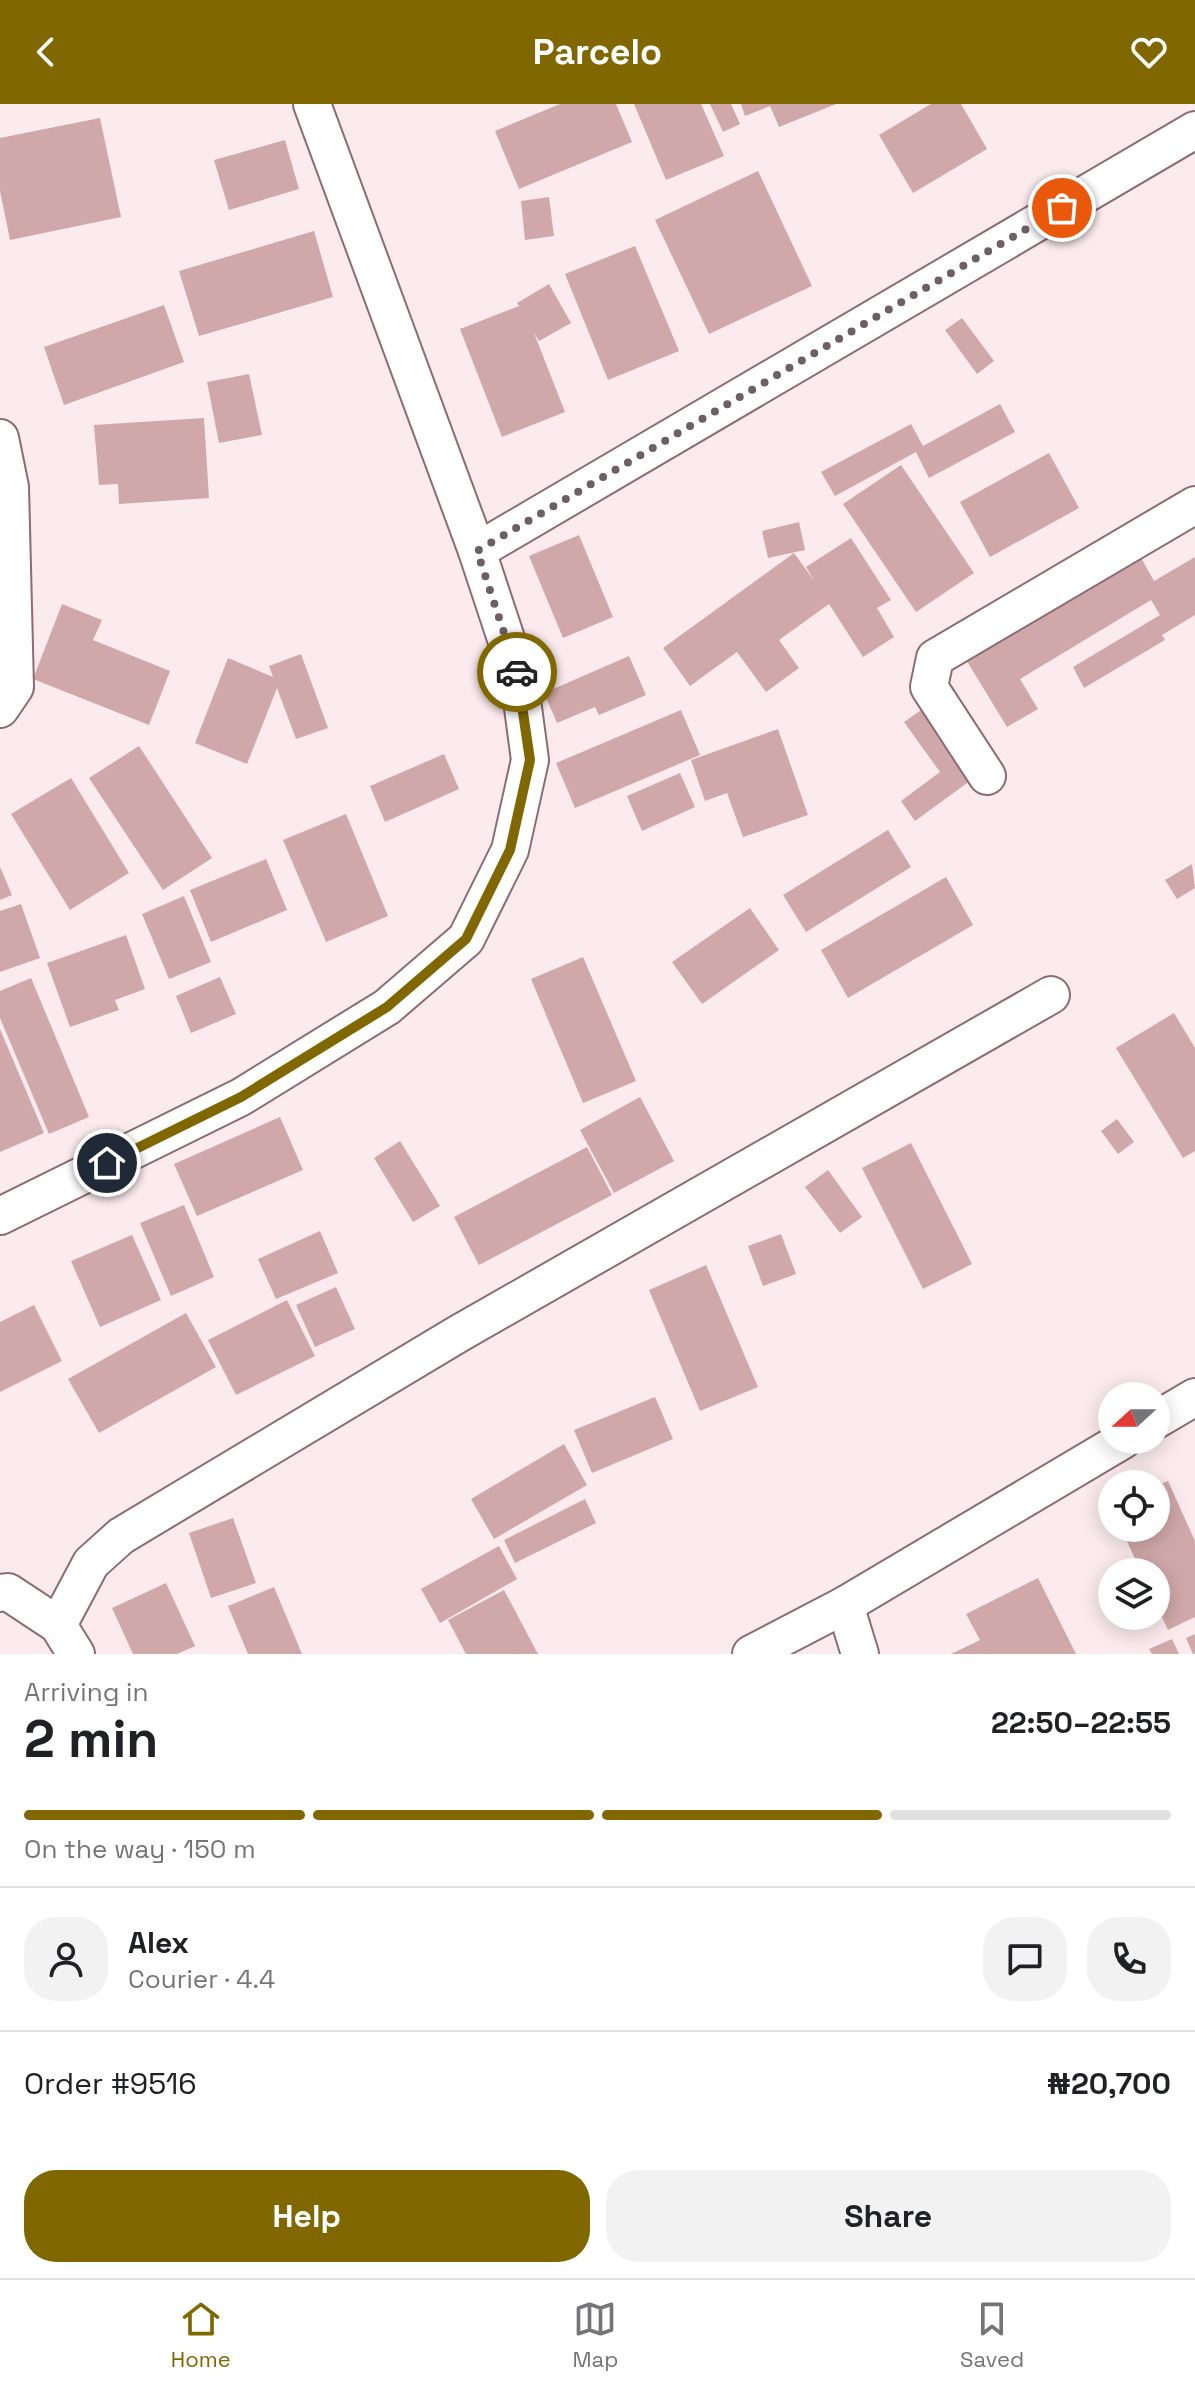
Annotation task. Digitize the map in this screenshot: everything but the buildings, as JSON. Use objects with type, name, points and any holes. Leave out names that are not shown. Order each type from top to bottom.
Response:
[{"type":"street","points":[[0,1216],[241,1097],[387,1007],[466,939],[510,850],[530,760],[519,678],[477,551],[312,104]]},
{"type":"street","points":[[477,551],[1195,130]]},
{"type":"street","points":[[0,438],[10,487],[15,687],[0,709]]},
{"type":"street","points":[[987,776],[929,687],[935,658],[1195,505]]},
{"type":"street","points":[[0,1593],[8,1592],[67,1640],[91,1563],[121,1536],[458,1334],[1051,995]]},
{"type":"street","points":[[1170,1412],[1195,1397]]},
{"type":"street","points":[[751,1654],[845,1605],[1099,1454]]},
{"type":"street","points":[[845,1605],[860,1654]]},
{"type":"way so far","points":[[517,672],[477,551],[1062,208]]},
{"type":"route","points":[[107,1163],[241,1097],[387,1007],[466,939],[510,850],[530,760],[517,672]]}]
